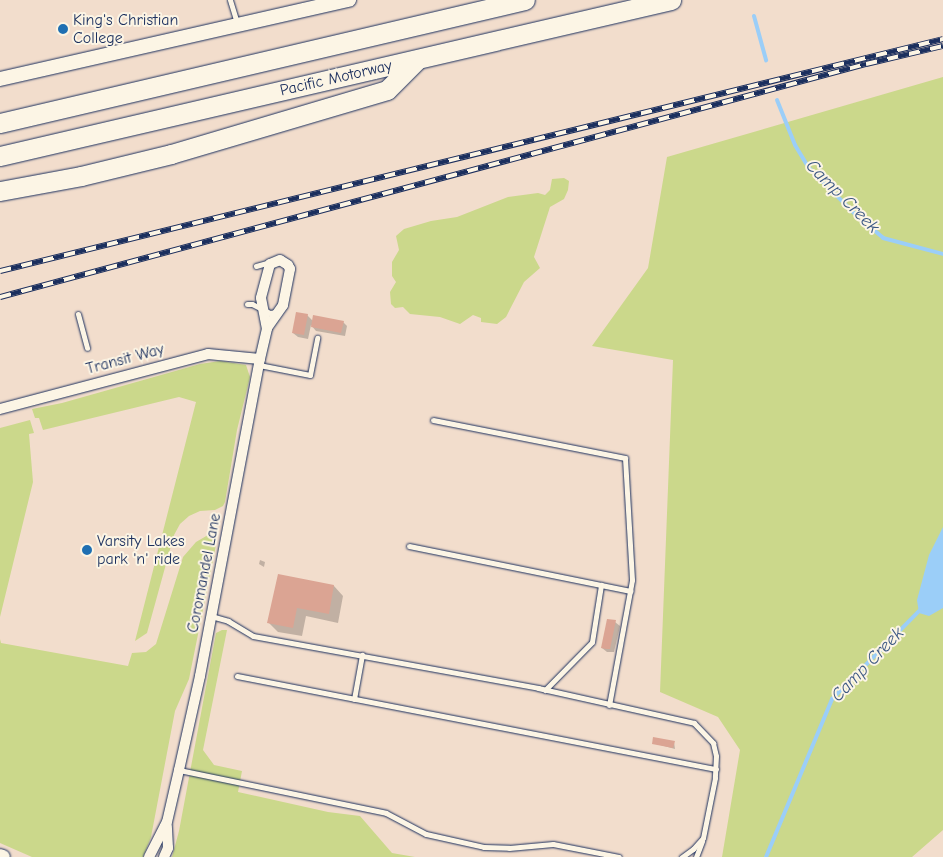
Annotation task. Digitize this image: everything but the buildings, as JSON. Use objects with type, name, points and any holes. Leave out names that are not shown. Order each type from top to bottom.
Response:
[{"type":"highway","name":"Pacific Motorway","points":[[0,123],[525,0]]},
{"type":"highway","name":"Pacific Motorway","points":[[0,156],[671,0]]},
{"type":"highway","points":[[0,191],[81,176],[171,154],[387,90],[418,59]]},
{"type":"main road","points":[[0,79],[349,0]]},
{"type":"street","name":"Coromandel Lane","points":[[149,857],[167,822],[211,616],[267,328],[261,298],[267,270],[273,261],[284,262],[290,270],[281,310],[267,328]]},
{"type":"street","name":"Transit Way","points":[[0,409],[208,354],[259,362]]},
{"type":"street","name":"Coromandel Lane","points":[[164,857],[168,848],[167,822]]},
{"type":"lane","points":[[230,0],[238,26]]},
{"type":"lane","points":[[256,266],[273,261]]},
{"type":"lane","points":[[247,304],[252,304],[264,311],[275,313],[281,310]]},
{"type":"lane","points":[[78,314],[87,348]]},
{"type":"lane","points":[[259,362],[310,375],[317,338]]},
{"type":"lane","points":[[433,420],[625,458],[632,580],[608,705]]},
{"type":"lane","points":[[409,546],[630,591]]},
{"type":"lane","points":[[545,690],[592,642],[601,585]]},
{"type":"lane","points":[[211,616],[221,618],[253,636],[545,690],[608,705],[680,718],[694,723],[713,743],[716,769],[712,800],[703,838],[696,857]]},
{"type":"lane","points":[[354,699],[362,655]]},
{"type":"lane","points":[[237,676],[716,769]]},
{"type":"lane","points":[[179,770],[386,813],[426,834],[475,845],[498,849],[553,844],[620,857]]},
{"type":"lane","points":[[682,857],[703,838]]},
{"type":"green space","points":[[943,77],[943,830],[912,857],[722,857],[740,750],[718,717],[660,692],[673,360],[592,346],[648,268],[667,157]]},
{"type":"green space","points":[[564,178],[569,181],[568,190],[564,199],[550,207],[534,257],[540,268],[524,282],[506,317],[497,324],[481,322],[481,318],[473,315],[460,324],[440,317],[410,314],[403,307],[395,308],[391,304],[390,292],[396,282],[392,276],[392,262],[399,250],[396,236],[404,229],[431,221],[457,217],[508,197],[538,193],[545,195],[550,190],[552,179]]},
{"type":"green space","points":[[220,361],[246,365],[250,377],[237,430],[225,502],[223,506],[215,510],[200,511],[189,516],[180,524],[174,535],[147,633],[135,641],[196,402],[179,397],[43,430],[39,418],[35,418],[32,409],[62,403],[200,364]]},
{"type":"green space","points":[[30,420],[34,433],[29,434],[33,482],[0,617],[0,428]]},
{"type":"green space","points":[[208,535],[216,545],[189,679],[175,711],[151,837],[143,857],[32,857],[0,843],[0,639],[1,643],[128,666],[132,653],[146,652],[156,644],[183,557],[196,542]]},
{"type":"green space","points":[[227,630],[203,750],[214,765],[242,771],[238,792],[328,812],[360,816],[392,853],[415,857],[172,857],[179,831],[216,633]]},
{"type":"water","points":[[943,527],[943,608],[929,616],[919,613],[917,600],[929,555]]},
{"type":"waterway","name":"Camp Creek","points":[[754,16],[766,60]]},
{"type":"waterway","name":"Camp Creek","points":[[777,100],[795,145],[808,167],[856,215],[883,238],[943,254]]},
{"type":"waterway","name":"Camp Creek","points":[[766,857],[832,699],[920,610]]},
{"type":"railway","points":[[0,271],[943,39]]},
{"type":"railway","points":[[0,297],[866,64],[943,46]]},
{"type":"place","name":"King's Christian College","points":[[63,29]]},
{"type":"place","name":"Varsity Lakes park 'n' ride","points":[[87,550]]}]
